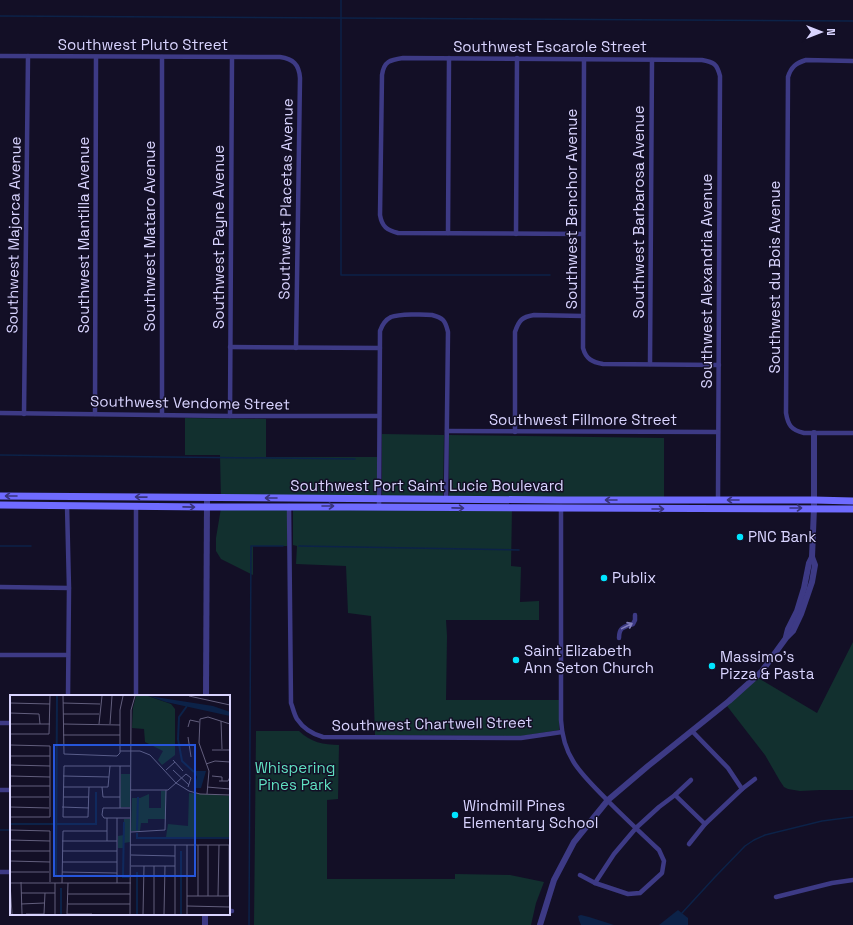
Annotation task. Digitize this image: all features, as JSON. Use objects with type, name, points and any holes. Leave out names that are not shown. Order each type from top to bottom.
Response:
[{"type":"main road","name":"Southwest Port Saint Lucie Boulevard","points":[[0,496],[853,501]]},
{"type":"main road","points":[[701,509],[718,500]]},
{"type":"main road","name":"Southwest Port Saint Lucie Boulevard","points":[[0,505],[701,509],[853,508]]},
{"type":"street","name":"Southwest Pluto Street","points":[[0,56],[286,58]]},
{"type":"street","name":"Southwest Majorca Avenue","points":[[24,414],[28,56]]},
{"type":"street","name":"Southwest Mantilla Avenue","points":[[95,414],[96,57]]},
{"type":"street","name":"Southwest Mataro Avenue","points":[[162,57],[162,415]]},
{"type":"street","name":"Southwest Payne Avenue","points":[[230,416],[232,58]]},
{"type":"street","name":"Southwest Placetas Avenue","points":[[286,58],[290,60],[299,70],[300,78],[296,348]]},
{"type":"street","name":"Southwest Escarole Street","points":[[448,233],[398,233],[391,231],[382,222],[380,215],[382,75],[383,68],[387,63],[403,58],[517,58],[702,60],[710,61],[714,64]]},
{"type":"street","points":[[449,58],[448,233],[583,234]]},
{"type":"street","points":[[516,234],[517,58]]},
{"type":"street","name":"Southwest Benchor Avenue","points":[[584,59],[584,354],[595,362],[603,364],[650,364]]},
{"type":"street","name":"Southwest Barbarosa Avenue","points":[[650,364],[652,60]]},
{"type":"street","name":"Southwest du Bois Avenue","points":[[853,61],[806,60],[795,65],[790,70],[788,77],[786,413],[787,421],[791,427],[797,431],[804,433],[853,433]]},
{"type":"street","name":"Southwest Alexandria Avenue","points":[[714,64],[718,69],[720,76],[718,500]]},
{"type":"street","points":[[379,507],[380,331],[382,325],[390,317],[398,315],[438,316],[446,324],[448,332],[446,498]]},
{"type":"street","points":[[515,432],[515,332],[517,325],[521,319],[534,315],[583,316]]},
{"type":"street","points":[[230,347],[380,348]]},
{"type":"street","points":[[650,364],[718,365]]},
{"type":"street","name":"Southwest Vendome Street","points":[[0,413],[379,416]]},
{"type":"street","name":"Southwest Fillmore Street","points":[[447,431],[718,432]]},
{"type":"street","points":[[540,925],[554,880],[574,842],[608,800],[729,701],[762,671],[786,638],[788,629],[797,611],[812,557],[814,508],[814,433]]},
{"type":"street","points":[[206,695],[207,498]]},
{"type":"street","points":[[561,500],[562,732],[565,744],[575,766],[586,779],[659,850],[664,861],[662,873],[640,893],[628,894],[580,875]]},
{"type":"street","points":[[68,505],[68,695]]},
{"type":"street","points":[[136,506],[136,695]]},
{"type":"street","name":"Southwest Chartwell Street","points":[[289,506],[291,703],[296,718],[304,727],[314,734],[323,737],[521,738],[562,732]]},
{"type":"street","points":[[0,587],[68,588]]},
{"type":"street","points":[[619,638],[621,629],[633,624],[635,614]]},
{"type":"street","points":[[0,655],[68,655]]},
{"type":"street","points":[[0,722],[10,723]]},
{"type":"street","points":[[692,731],[728,768],[742,789]]},
{"type":"street","points":[[689,844],[705,824],[755,778]]},
{"type":"street","points":[[595,882],[614,854],[636,828],[691,780]]},
{"type":"street","points":[[675,794],[705,824]]},
{"type":"street","points":[[776,897],[853,880]]},
{"type":"green space","points":[[185,418],[266,419],[266,457],[377,457],[377,500],[221,499],[220,455],[185,455]]},
{"type":"green space","points":[[382,434],[444,435],[443,500],[382,500]]},
{"type":"green space","points":[[449,435],[664,438],[664,501],[449,500]]},
{"type":"green space","points":[[287,505],[287,546],[253,546],[253,575],[221,559],[216,551],[216,538],[221,508]]},
{"type":"green space","points":[[293,505],[512,508],[511,566],[521,567],[520,602],[539,601],[539,620],[446,620],[446,700],[559,700],[559,730],[522,736],[375,735],[371,616],[348,613],[346,566],[296,564],[297,546],[293,545]]},
{"type":"green space","points":[[853,642],[853,790],[800,791],[788,789],[784,787],[765,755],[727,706],[758,678],[817,713]]},
{"type":"green space","name":"Whispering Pines Park","points":[[256,731],[299,731],[308,738],[318,742],[339,745],[338,799],[327,800],[327,879],[455,879],[455,874],[510,875],[544,882],[536,903],[531,925],[254,925]]},
{"type":"water","points":[[678,910],[688,918],[688,925],[659,925]]},
{"type":"water","points":[[581,915],[614,925],[581,925],[578,916]]},
{"type":"waterway","points":[[341,0],[341,275],[550,275]]},
{"type":"waterway","points":[[0,16],[853,21]]},
{"type":"waterway","points":[[0,455],[355,459]]},
{"type":"waterway","points":[[0,546],[31,546]]},
{"type":"waterway","points":[[249,925],[251,546],[283,546]]},
{"type":"waterway","points":[[299,546],[519,550]]},
{"type":"waterway","points":[[682,913],[745,846],[754,840],[765,835],[822,821],[853,817]]},
{"type":"waterway","points":[[0,830],[10,830]]},
{"type":"place","name":"PNC Bank","points":[[740,537]]},
{"type":"place","name":"Publix","points":[[604,578]]},
{"type":"place","name":"Saint Elizabeth Ann Seton Church","points":[[516,660]]},
{"type":"place","name":"Massimo's Pizza & Pasta","points":[[712,666]]},
{"type":"place","name":"Windmill Pines Elementary School","points":[[455,815]]}]
